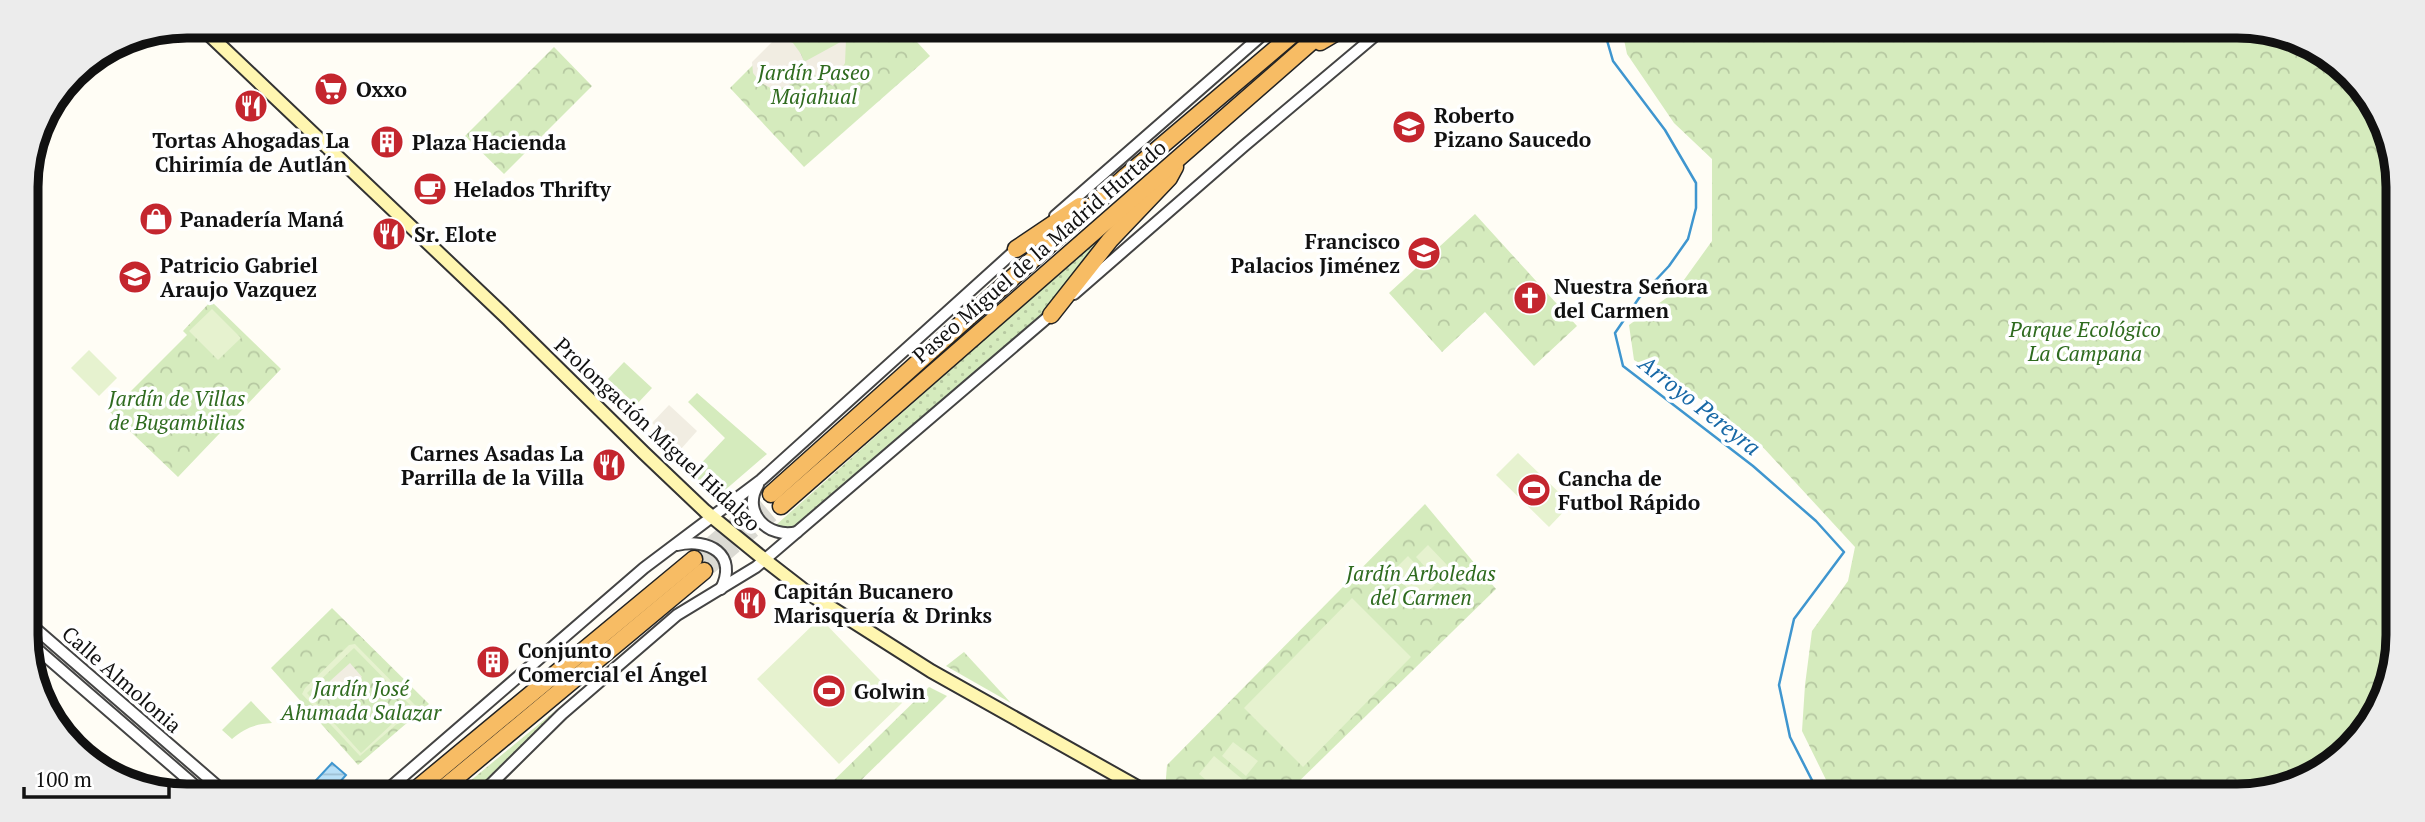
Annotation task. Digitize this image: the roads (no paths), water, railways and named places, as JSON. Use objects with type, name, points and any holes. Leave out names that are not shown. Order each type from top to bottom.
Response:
[{"type":"highway","name":"Paseo Miguel de la Madrid Hurtado","points":[[1288,38],[1126,176],[776,500],[1315,38]]},
{"type":"highway","points":[[1293,57],[1326,38]]},
{"type":"highway","points":[[1051,315],[1110,240],[1169,178],[1182,153]]},
{"type":"highway","points":[[1016,249],[1126,176]]},
{"type":"highway","points":[[423,784],[699,565],[448,784]]},
{"type":"main road","name":"Prolongación Miguel Hidalgo","points":[[213,38],[712,517],[805,591],[931,671],[1131,784]]},
{"type":"street","points":[[394,784],[644,568],[761,480],[1016,249],[1259,38]]},
{"type":"street","points":[[491,784],[593,686],[677,615],[765,560],[800,532],[1371,38]]},
{"type":"street","points":[[761,480],[753,492],[752,504],[756,517],[765,527],[778,534],[800,532]]},
{"type":"street","points":[[675,545],[691,542],[708,544],[719,552],[726,565],[726,578],[721,589]]},
{"type":"street","name":"Calle Almolonia","points":[[38,632],[215,784]]},
{"type":"street","name":"Calle Almolonia","points":[[40,651],[193,784]]},
{"type":"water","points":[[332,763],[346,775],[338,784],[313,784]]},
{"type":"waterway","name":"Arroyo Pereyra","points":[[1606,38],[1613,61],[1665,130],[1696,183],[1696,208],[1688,239],[1669,266],[1639,298],[1615,333],[1623,366],[1753,466],[1816,521],[1844,552],[1794,619],[1779,685],[1790,737],[1814,783]]},
{"type":"tunnel","points":[[694,559],[771,494]]},
{"type":"tunnel","points":[[704,571],[781,506]]},
{"type":"place","name":"Oxxo","points":[[331,89]]},
{"type":"place","name":"Tortas Ahogadas La Chirimía de Autlán","points":[[251,106]]},
{"type":"place","name":"Roberto Pizano Saucedo","points":[[1409,127]]},
{"type":"place","name":"Plaza Hacienda","points":[[387,142]]},
{"type":"place","name":"Helados Thrifty","points":[[430,189]]},
{"type":"place","name":"Panadería Maná","points":[[156,219]]},
{"type":"place","name":"Sr. Elote","points":[[389,234]]},
{"type":"place","name":"Francisco Palacios Jiménez","points":[[1424,253]]},
{"type":"place","name":"Patricio Gabriel Araujo Vazquez","points":[[135,277]]},
{"type":"place","name":"Nuestra Señora del Carmen","points":[[1530,298]]},
{"type":"place","name":"Carnes Asadas La Parrilla de la Villa","points":[[609,465]]},
{"type":"place","name":"Cancha de Futbol Rápido","points":[[1534,490]]},
{"type":"place","name":"Capitán Bucanero Marisquería & Drinks","points":[[750,603]]},
{"type":"place","name":"Conjunto Comercial el Ángel","points":[[493,662]]},
{"type":"place","name":"Golwin","points":[[829,691]]},
{"type":"park label","name":"Jardín Paseo Majahual","points":[[814,84]]},
{"type":"park label","name":"Parque Ecológico La Campana","points":[[2085,341]]},
{"type":"park label","name":"Jardín de Villas de Bugambilias","points":[[177,410]]},
{"type":"park label","name":"Jardín Arboledas del Carmen","points":[[1421,585]]},
{"type":"park label","name":"Jardín José Ahumada Salazar","points":[[361,700]]}]
